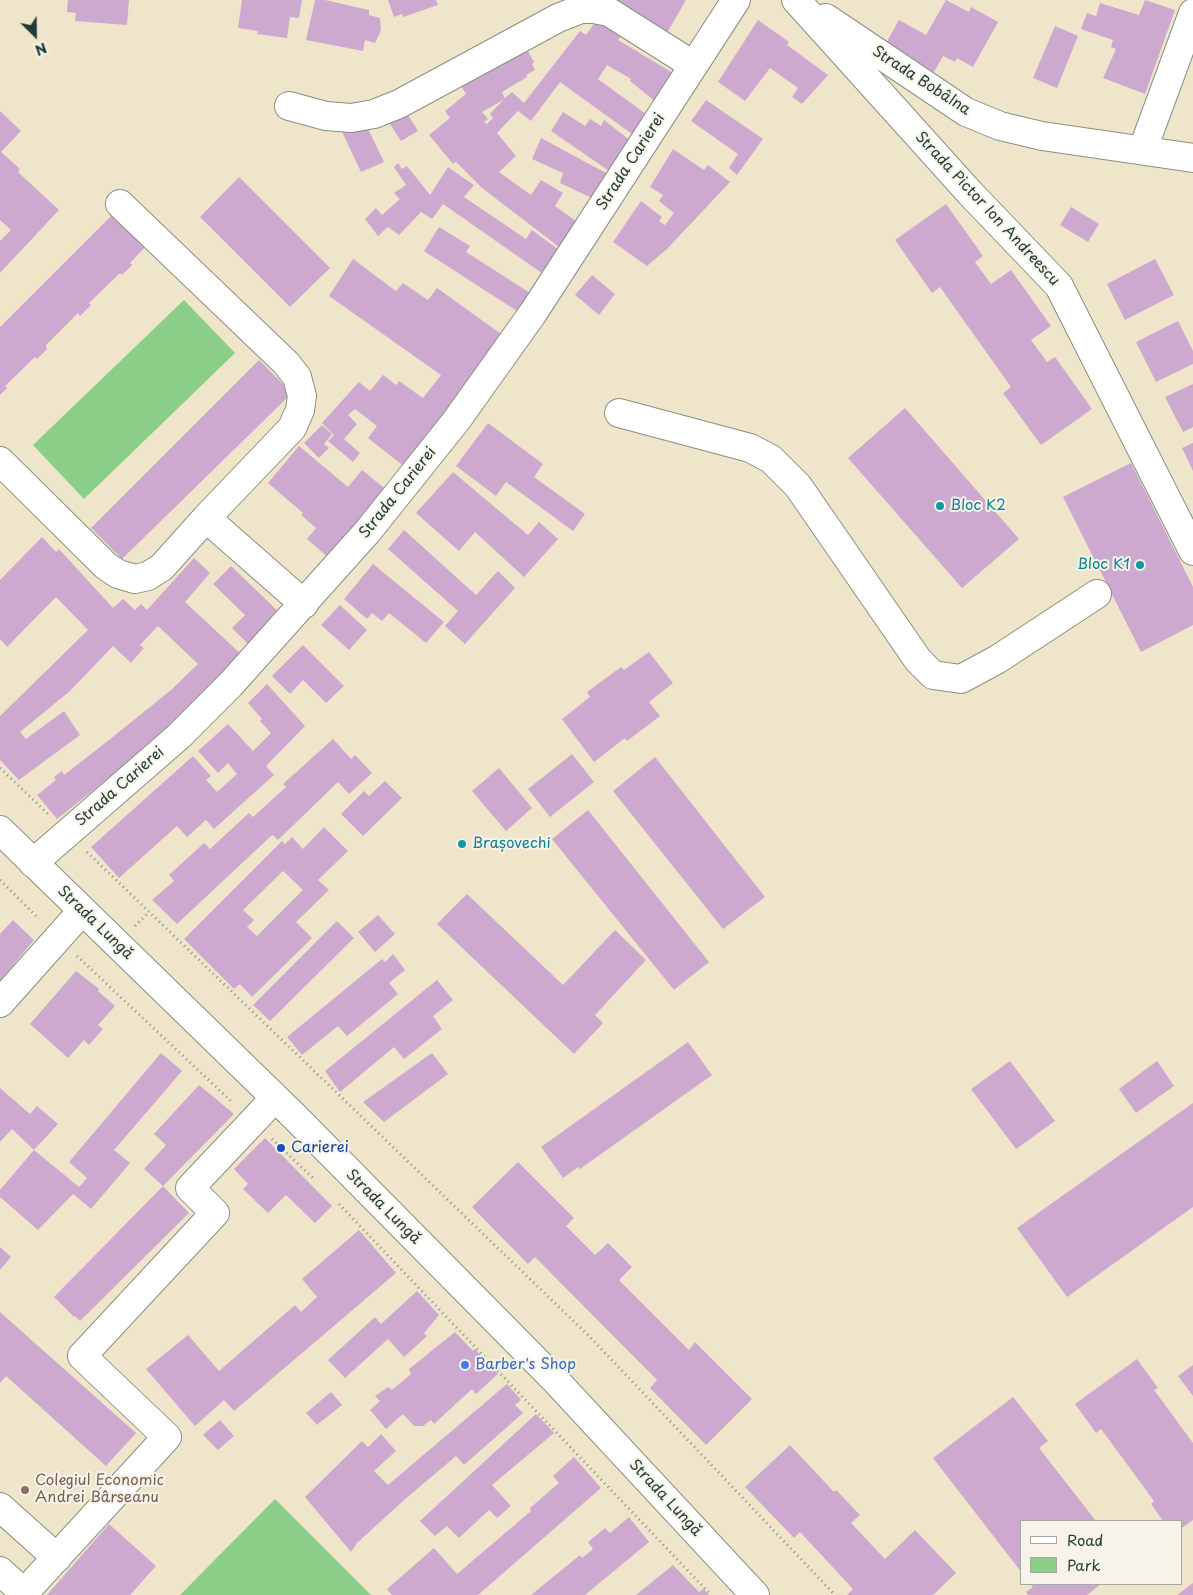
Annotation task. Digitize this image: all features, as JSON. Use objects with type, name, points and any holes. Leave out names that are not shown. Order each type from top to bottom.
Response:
[{"type":"street","name":"Strada Carierei","points":[[33,863],[179,736],[230,685],[304,604],[398,494],[488,376],[533,313],[736,0]]},
{"type":"street","name":"Strada Bobâlna","points":[[798,0],[966,112],[1000,126],[1042,136],[1143,149],[1193,158]]},
{"type":"street","name":"Strada Pictor Ion Andreescu","points":[[798,0],[970,193],[1059,286],[1193,551]]},
{"type":"street","points":[[289,106],[326,116],[352,118],[374,114],[399,104],[558,18],[581,9],[610,12],[693,65]]},
{"type":"street","points":[[1143,149],[1193,14]]},
{"type":"street","points":[[0,461],[106,566],[118,574],[135,580],[148,576],[162,567],[292,428],[300,410],[302,396],[297,377],[286,363],[120,204]]},
{"type":"street","points":[[619,413],[750,448],[771,459],[798,486],[918,660],[933,675],[961,679],[998,659],[1097,594]]},
{"type":"street","points":[[206,518],[304,604]]},
{"type":"street","name":"Strada Lungă","points":[[0,830],[274,1099],[556,1381],[755,1595]]},
{"type":"street","points":[[0,1003],[82,911]]},
{"type":"street","points":[[0,1571],[24,1593],[167,1437],[82,1356],[216,1213],[190,1188],[274,1099]]},
{"type":"street","points":[[0,1507],[57,1558]]},
{"type":"path","points":[[0,768],[590,1336],[835,1595]]},
{"type":"path","points":[[0,880],[57,937],[322,1187]]},
{"type":"path","points":[[336,1201],[711,1595]]},
{"type":"green space","points":[[184,300],[235,353],[84,499],[33,445]]},
{"type":"green space","points":[[275,1499],[371,1595],[180,1595]]},
{"type":"building","points":[[68,0],[129,0],[127,25],[75,21],[76,13],[67,12]]},
{"type":"building","points":[[242,0],[302,0],[299,18],[290,17],[287,38],[257,34],[258,31],[238,28]]},
{"type":"building","points":[[315,0],[325,0],[369,10],[369,15],[380,18],[381,30],[375,43],[365,40],[363,51],[306,40]]},
{"type":"building","points":[[388,0],[436,0],[438,5],[403,17],[402,14],[394,17]]},
{"type":"building","points":[[604,0],[686,0],[664,38]]},
{"type":"building","points":[[946,0],[969,12],[971,7],[998,22],[973,67],[957,58],[955,62],[943,56],[934,72],[885,45],[899,20],[926,35]]},
{"type":"building","points":[[1145,0],[1175,10],[1145,94],[1103,78],[1116,49],[1111,47],[1113,40],[1081,29],[1087,13],[1096,16],[1100,3],[1139,15]]},
{"type":"building","points":[[600,15],[624,31],[618,40],[673,73],[656,102],[630,81],[631,79],[607,65],[598,79],[646,114],[632,134],[560,82],[531,121],[518,111],[497,133],[516,156],[499,172],[531,195],[541,180],[563,193],[555,206],[580,224],[563,250],[482,188],[456,162],[453,164],[429,135],[450,118],[445,111],[466,94],[457,80],[521,39],[534,62],[532,64],[535,70],[502,92],[505,98],[512,92],[524,103],[580,31],[586,35]],"holes":[[[503,100],[490,114],[493,118],[487,124],[484,122],[488,119],[482,112]]]},
{"type":"building","points":[[758,20],[789,42],[787,45],[828,75],[802,104],[792,97],[798,88],[770,68],[745,101],[718,82]]},
{"type":"building","points":[[1055,26],[1078,36],[1057,88],[1033,78]]},
{"type":"building","points":[[706,100],[763,139],[737,175],[729,168],[738,154],[691,121]]},
{"type":"building","points":[[403,107],[418,131],[401,141],[386,118]]},
{"type":"building","points":[[0,111],[21,131],[1,152],[20,169],[18,172],[59,210],[0,273],[0,241],[11,230],[0,220]]},
{"type":"building","points":[[563,112],[585,126],[590,119],[601,126],[604,120],[631,141],[612,173],[551,131]]},
{"type":"building","points":[[362,116],[384,162],[361,172],[340,127]]},
{"type":"building","points":[[541,138],[606,173],[594,199],[560,183],[563,173],[532,159]]},
{"type":"building","points":[[673,149],[704,170],[708,165],[730,182],[667,249],[647,266],[613,242],[641,201],[662,217],[659,221],[665,225],[674,213],[659,201],[663,195],[650,187]]},
{"type":"building","points":[[398,163],[402,169],[407,166],[430,195],[448,167],[474,185],[464,197],[526,239],[532,230],[559,250],[546,276],[443,204],[432,219],[421,212],[399,235],[388,227],[378,236],[365,219],[376,208],[382,215],[400,199],[394,193],[406,185],[394,167]]},
{"type":"building","points":[[239,177],[330,268],[290,307],[200,217]]},
{"type":"building","points":[[946,204],[983,256],[975,262],[991,284],[1011,270],[1051,326],[1031,340],[1047,362],[1055,357],[1092,409],[1041,445],[1003,393],[1011,387],[940,287],[932,293],[895,240]]},
{"type":"building","points":[[1071,207],[1099,224],[1088,242],[1060,225]]},
{"type":"building","points":[[113,214],[146,246],[130,263],[132,265],[122,275],[120,273],[89,303],[91,305],[80,316],[78,313],[46,345],[47,349],[37,359],[35,357],[5,386],[7,388],[0,395],[0,327]]},
{"type":"building","points":[[439,227],[470,246],[466,252],[535,296],[523,315],[424,251]]},
{"type":"building","points":[[353,259],[396,291],[403,283],[428,300],[437,288],[508,339],[406,468],[368,438],[377,426],[355,409],[348,415],[357,424],[344,439],[360,453],[353,462],[328,441],[334,435],[322,423],[359,382],[370,391],[383,375],[396,385],[399,381],[423,398],[441,375],[329,296]]},
{"type":"building","points":[[1155,259],[1174,295],[1125,320],[1107,284]]},
{"type":"building","points":[[592,275],[615,294],[599,315],[575,295]]},
{"type":"building","points":[[1178,321],[1193,351],[1193,364],[1156,382],[1136,342]]},
{"type":"building","points":[[259,360],[292,393],[122,559],[91,528]]},
{"type":"building","points":[[1193,384],[1193,427],[1183,432],[1165,397]]},
{"type":"building","name":"Bloc K2","points":[[905,408],[1019,539],[962,588],[848,458]]},
{"type":"building","points":[[488,423],[543,464],[534,477],[585,514],[573,531],[506,482],[496,496],[456,466]]},
{"type":"building","points":[[322,425],[332,434],[324,444],[329,448],[319,458],[304,443]]},
{"type":"building","points":[[1193,443],[1193,471],[1182,448]]},
{"type":"building","points":[[299,446],[348,487],[362,470],[388,491],[331,560],[307,539],[316,528],[301,515],[303,513],[268,483]]},
{"type":"building","name":"Bloc K1","points":[[1131,463],[1193,587],[1193,625],[1141,652],[1063,497]]},
{"type":"building","points":[[453,472],[528,535],[539,522],[558,539],[524,577],[475,532],[459,551],[416,513]]},
{"type":"building","points":[[404,530],[476,595],[498,571],[515,588],[465,644],[445,626],[458,611],[388,549]]},
{"type":"building","points":[[42,537],[56,552],[59,549],[113,608],[123,599],[135,610],[141,604],[147,610],[194,558],[210,573],[185,602],[243,656],[192,712],[57,819],[37,795],[56,780],[54,777],[62,771],[64,775],[109,740],[171,690],[198,664],[158,626],[140,645],[144,648],[131,663],[113,646],[70,691],[20,732],[26,739],[64,711],[80,735],[19,780],[0,760],[0,716],[88,630],[56,597],[7,647],[0,639],[0,580]]},
{"type":"building","points":[[373,564],[444,622],[426,643],[389,613],[382,621],[372,613],[367,619],[344,599]]},
{"type":"building","points":[[231,566],[281,614],[250,646],[232,628],[245,615],[213,584]]},
{"type":"building","points":[[340,605],[367,630],[349,650],[321,625]]},
{"type":"building","points":[[303,645],[344,686],[326,703],[303,680],[290,694],[272,676]]},
{"type":"building","points":[[649,652],[673,683],[649,702],[660,716],[627,741],[625,738],[594,762],[562,719],[590,697],[587,692],[621,667],[624,670]]},
{"type":"building","points":[[267,684],[305,726],[266,766],[274,775],[214,829],[206,820],[187,837],[177,826],[119,878],[91,847],[193,756],[211,776],[206,780],[217,792],[237,774],[228,763],[218,773],[198,751],[228,724],[253,751],[271,733],[248,703]]},
{"type":"building","points":[[333,739],[351,759],[355,755],[372,773],[349,794],[338,782],[278,840],[273,835],[271,836],[177,924],[152,900],[174,881],[169,875],[204,843],[210,849],[249,813],[253,817],[286,787],[283,784]]},
{"type":"building","points":[[572,754],[594,782],[550,817],[528,789]]},
{"type":"building","points":[[655,757],[765,897],[723,929],[613,791]]},
{"type":"building","points":[[499,768],[532,808],[506,831],[472,791]]},
{"type":"building","points":[[385,781],[402,798],[363,836],[341,814],[364,791],[369,796]]},
{"type":"building","points":[[588,810],[709,962],[674,990],[552,839]]},
{"type":"building","points":[[324,827],[348,851],[318,880],[329,890],[296,922],[312,938],[252,997],[240,984],[234,989],[184,939],[282,841],[285,844],[292,837],[303,849]],"holes":[[[283,871],[303,890],[257,936],[247,927],[254,920],[243,910]]]},
{"type":"building","points":[[467,894],[563,985],[615,930],[646,960],[595,1015],[603,1023],[574,1054],[437,924]]},
{"type":"building","points":[[378,915],[395,934],[375,952],[358,932]]},
{"type":"building","points":[[13,920],[34,940],[0,981],[0,934]]},
{"type":"building","points":[[337,921],[354,938],[270,1021],[253,1005]]},
{"type":"building","points":[[393,954],[405,970],[389,983],[398,994],[347,1036],[338,1026],[302,1055],[287,1037],[382,959],[385,962]]},
{"type":"building","points":[[76,971],[99,989],[98,991],[115,1006],[98,1025],[103,1029],[89,1045],[84,1040],[68,1058],[30,1024]]},
{"type":"building","points":[[437,980],[453,1000],[433,1016],[442,1029],[404,1059],[394,1047],[340,1092],[325,1071]]},
{"type":"building","points":[[688,1042],[712,1075],[580,1169],[578,1167],[563,1178],[541,1147]]},
{"type":"building","points":[[161,1053],[182,1071],[114,1150],[130,1163],[91,1209],[73,1194],[38,1230],[0,1197],[0,1190],[34,1150],[79,1187],[87,1178],[69,1162]]},
{"type":"building","points":[[432,1053],[448,1074],[384,1122],[363,1102]]},
{"type":"building","points":[[1010,1061],[1055,1121],[1016,1149],[971,1089]]},
{"type":"building","points":[[1157,1061],[1174,1086],[1136,1113],[1119,1089]]},
{"type":"building","points":[[199,1085],[234,1114],[163,1186],[144,1169],[166,1145],[154,1134]]},
{"type":"building","points":[[0,1088],[30,1114],[37,1106],[58,1124],[34,1150],[12,1129],[0,1142]]},
{"type":"building","points":[[1193,1103],[1193,1207],[1067,1297],[1017,1228]]},
{"type":"building","points":[[265,1138],[332,1206],[315,1223],[286,1195],[268,1213],[243,1189],[248,1184],[234,1169]]},
{"type":"building","points":[[518,1162],[574,1218],[566,1226],[595,1255],[608,1243],[632,1267],[619,1280],[689,1350],[695,1342],[752,1399],[706,1445],[650,1388],[657,1380],[535,1257],[528,1264],[472,1207]]},
{"type":"building","points":[[163,1186],[189,1213],[80,1321],[54,1297]]},
{"type":"building","points":[[359,1230],[396,1273],[234,1411],[224,1400],[195,1426],[146,1369],[188,1335],[219,1371],[295,1305],[301,1312],[317,1297],[302,1279]]},
{"type":"building","points":[[0,1247],[11,1257],[0,1270]]},
{"type":"building","points":[[417,1291],[439,1315],[424,1333],[427,1336],[404,1357],[388,1339],[345,1378],[328,1360],[375,1317],[381,1324]]},
{"type":"building","points":[[0,1312],[136,1433],[106,1466],[6,1376],[0,1383]]},
{"type":"building","points":[[455,1332],[473,1351],[475,1349],[498,1374],[476,1394],[472,1389],[434,1424],[431,1420],[423,1426],[414,1426],[403,1414],[386,1429],[370,1410],[380,1401],[375,1396],[388,1387],[392,1390],[411,1374],[409,1369]]},
{"type":"building","points":[[1137,1359],[1158,1388],[1154,1390],[1193,1443],[1193,1520],[1183,1527],[1183,1520],[1162,1520],[1151,1504],[1154,1501],[1101,1429],[1096,1433],[1075,1404]]},
{"type":"building","points":[[1193,1365],[1193,1396],[1178,1376]]},
{"type":"building","points":[[507,1384],[521,1400],[515,1405],[523,1413],[464,1465],[456,1456],[357,1543],[351,1552],[305,1497],[362,1441],[368,1447],[381,1434],[396,1451],[374,1471],[388,1485]]},
{"type":"building","points":[[331,1392],[342,1405],[317,1425],[306,1413]]},
{"type":"building","points":[[1013,1397],[1048,1441],[1039,1448],[1095,1520],[1020,1520],[1020,1570],[933,1458]]},
{"type":"building","points":[[536,1414],[554,1433],[492,1485],[511,1506],[497,1518],[489,1510],[459,1538],[447,1526],[435,1536],[420,1521]]},
{"type":"building","points":[[220,1420],[234,1436],[218,1450],[203,1435]]},
{"type":"building","points":[[790,1445],[834,1492],[836,1490],[860,1515],[851,1523],[885,1559],[915,1530],[956,1573],[933,1595],[847,1595],[853,1589],[800,1532],[794,1538],[745,1487]]},
{"type":"building","points":[[574,1457],[601,1488],[478,1595],[392,1595],[387,1589],[434,1548],[457,1574],[531,1511],[530,1508],[559,1483],[553,1476]]},
{"type":"building","points":[[629,1517],[649,1542],[585,1595],[531,1595],[580,1555],[582,1558],[593,1549],[588,1542],[605,1528],[610,1533]]},
{"type":"building","points":[[109,1524],[156,1566],[130,1595],[47,1595]]},
{"type":"building","points":[[673,1565],[699,1592],[704,1589],[709,1595],[636,1595]]},
{"type":"building","points":[[1193,1583],[1193,1595],[1177,1595]]},
{"type":"building","points":[[1031,1585],[1100,1585],[1087,1595],[1028,1595],[1026,1592],[1033,1587]]},
{"type":"place","name":"Bloc K2","points":[[940,506]]},
{"type":"place","name":"Bloc K1","points":[[1140,565]]},
{"type":"place","name":"Brașovechi","points":[[462,844]]},
{"type":"place","name":"Carierei","points":[[281,1148]]},
{"type":"place","name":"Barber's Shop","points":[[465,1365]]},
{"type":"place","name":"Colegiul Economic Andrei Bârseanu","points":[[25,1490]]}]
